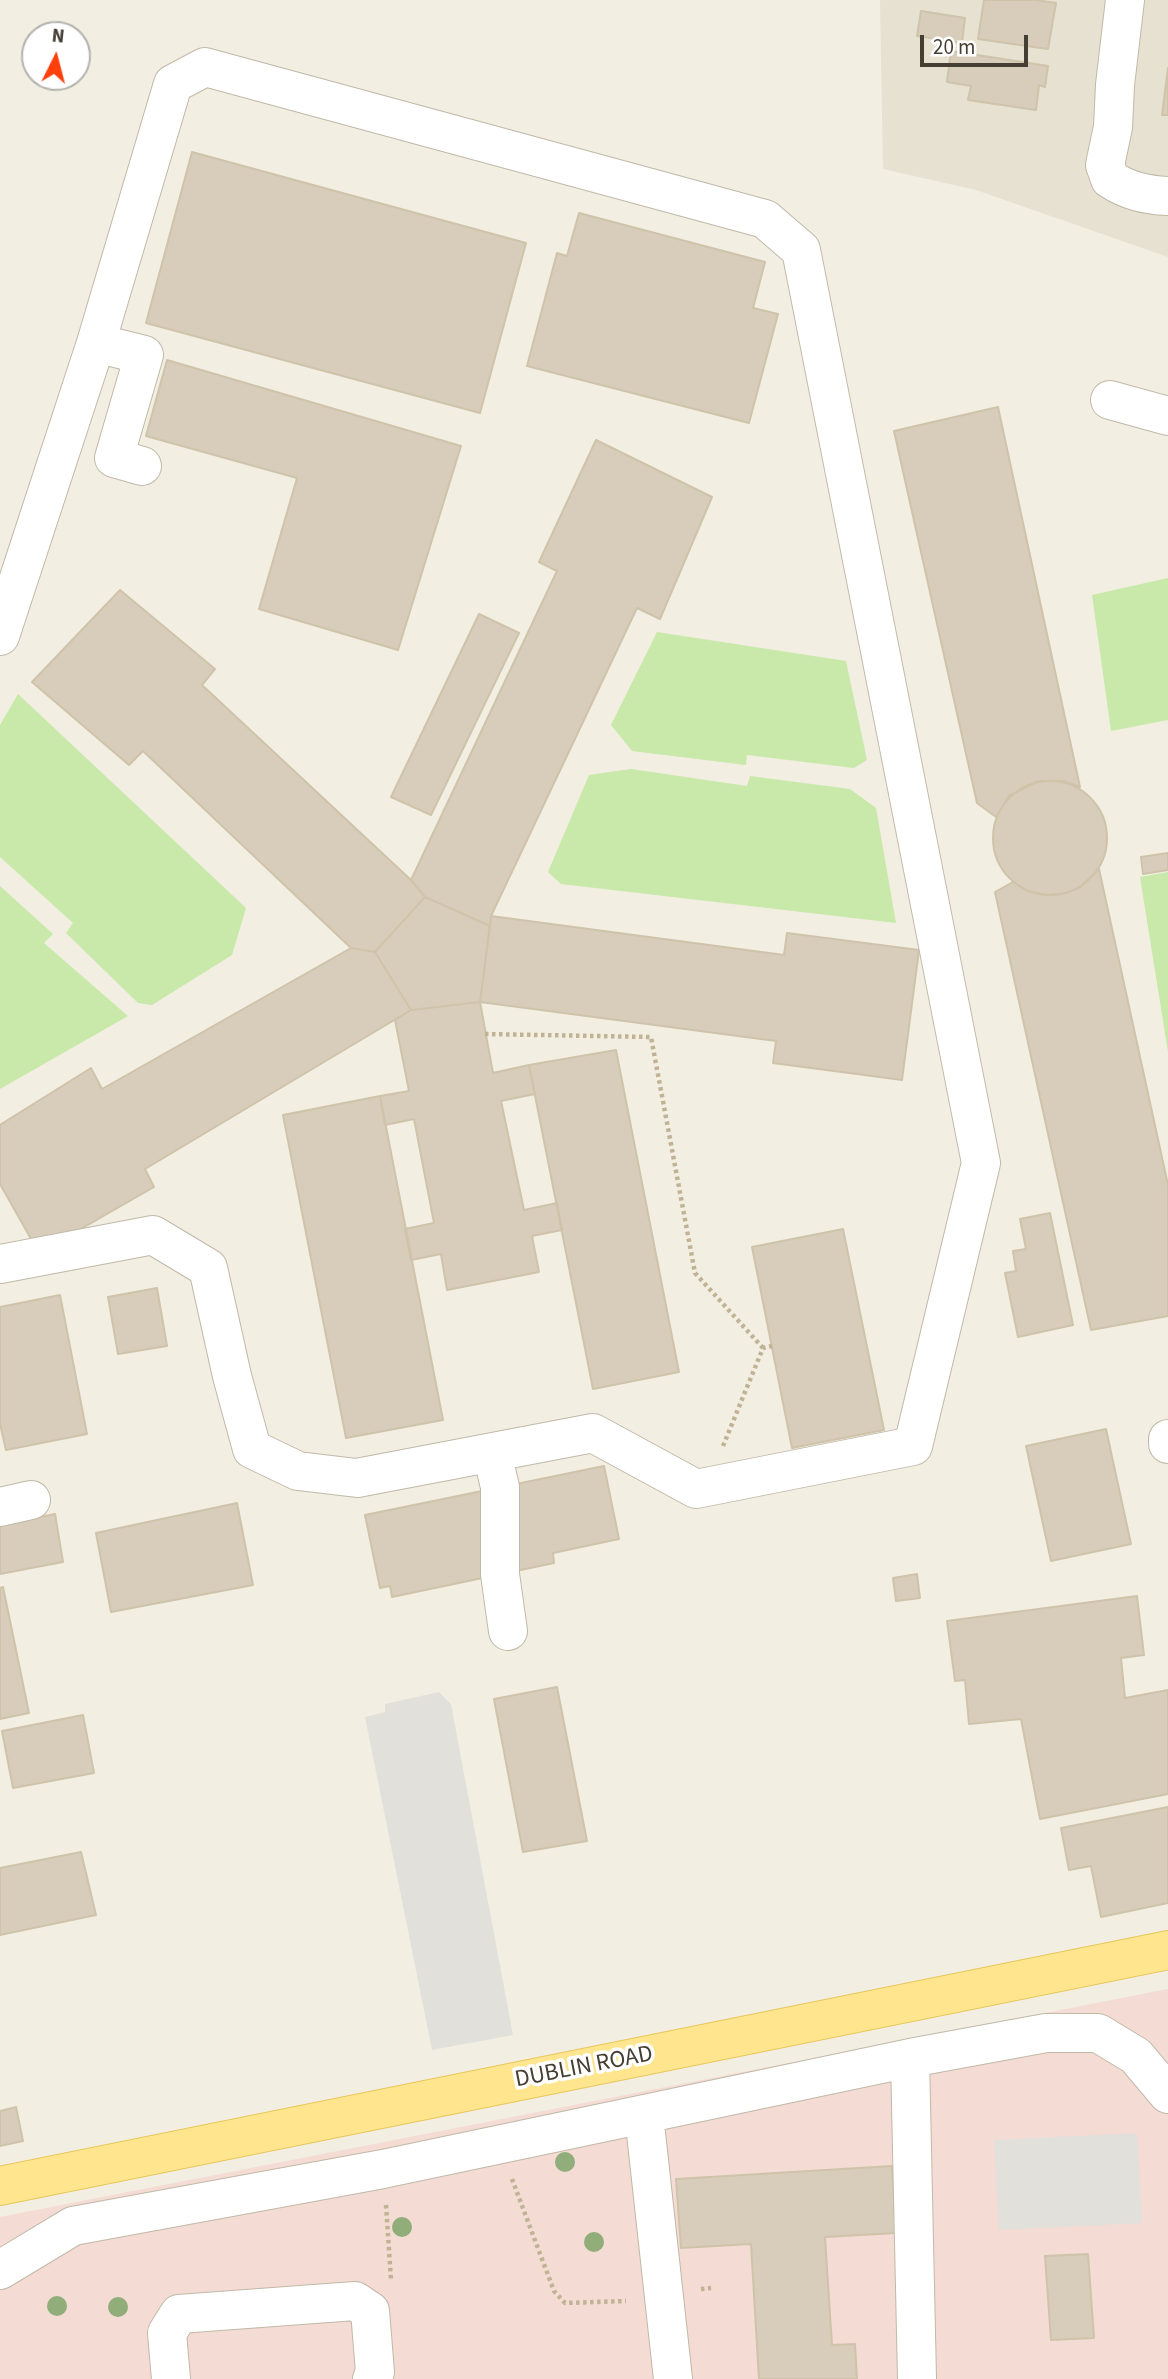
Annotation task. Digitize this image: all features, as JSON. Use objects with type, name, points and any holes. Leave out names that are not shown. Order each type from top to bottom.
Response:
[{"type":"main road","name":"DUBLIN ROAD","points":[[0,2186],[1168,1950]]},
{"type":"street","points":[[1125,0],[1113,127],[1105,165],[1110,179],[1124,188],[1149,195],[1168,196]]},
{"type":"street","points":[[0,636],[96,343],[173,85],[205,67],[765,219],[801,250],[981,1163],[913,1446],[696,1489],[593,1433],[357,1478],[298,1471],[252,1449],[232,1376],[208,1268],[153,1235],[0,1264]]},
{"type":"street","points":[[96,343],[144,355],[114,458],[142,466]]},
{"type":"street","points":[[1111,400],[1168,416]]},
{"type":"street","points":[[492,1452],[500,1487],[500,1574],[508,1632]]},
{"type":"street","points":[[0,2270],[73,2226],[383,2169],[910,2057],[1046,2033],[1097,2033],[1136,2056],[1168,2094]]},
{"type":"street","points":[[910,2057],[917,2379]]},
{"type":"street","points":[[644,2115],[673,2379]]},
{"type":"street","points":[[171,2379],[167,2333],[178,2314],[355,2301],[370,2311],[375,2372],[372,2379]]},
{"type":"path","points":[[485,1034],[651,1037],[695,1273],[763,1348]]},
{"type":"path","points":[[763,1348],[772,1346]]},
{"type":"path","points":[[719,1454],[763,1348]]},
{"type":"path","points":[[500,2145],[554,2291],[565,2303],[611,2303],[711,2288]]},
{"type":"path","points":[[383,2169],[391,2287]]},
{"type":"shaded area","points":[[880,0],[1168,0],[1168,257],[976,190],[883,169]]},
{"type":"shaded area","points":[[439,1692],[451,1704],[513,2035],[432,2050],[365,1717],[385,1712],[385,1704]]},
{"type":"shaded area","points":[[1168,1989],[1168,2379],[0,2379],[0,2217]]},
{"type":"shaded area","points":[[1137,2133],[1142,2223],[999,2230],[994,2140]]},
{"type":"green space","points":[[1168,578],[1168,720],[1111,731],[1092,595]]},
{"type":"green space","points":[[657,632],[846,661],[867,760],[854,768],[747,755],[746,765],[632,751],[611,725]]},
{"type":"green space","points":[[18,694],[246,908],[232,955],[152,1005],[138,1003],[66,933],[73,923],[0,857],[0,725]]},
{"type":"green space","points":[[631,769],[747,786],[750,776],[850,789],[876,808],[896,923],[561,884],[548,872],[589,775]]},
{"type":"green space","points":[[1168,872],[1168,1052],[1140,877]]},
{"type":"green space","points":[[0,886],[53,934],[44,943],[128,1016],[0,1089]]},
{"type":"building","points":[[984,0],[1036,0],[1056,3],[1048,49],[978,39]]},
{"type":"building","points":[[921,11],[965,18],[962,43],[917,36]]},
{"type":"building","points":[[951,51],[1048,66],[1045,87],[1039,85],[1036,110],[968,100],[971,86],[947,82]]},
{"type":"building","points":[[1168,68],[1168,115],[1162,115]]},
{"type":"building","points":[[192,152],[526,243],[480,413],[146,323]]},
{"type":"building","points":[[579,213],[765,262],[753,308],[778,314],[749,423],[527,366],[557,253],[567,256]]},
{"type":"building","points":[[167,360],[461,446],[398,650],[259,609],[297,478],[146,436]]},
{"type":"building","points":[[998,407],[1080,787],[1064,781],[1038,781],[1009,796],[996,817],[977,803],[894,431]]},
{"type":"building","points":[[596,440],[712,497],[660,619],[637,608],[491,916],[490,926],[425,897],[411,880],[557,571],[539,562]]},
{"type":"building","points":[[120,590],[215,669],[202,685],[411,880],[425,897],[375,952],[351,948],[143,751],[129,765],[32,682]]},
{"type":"building","points":[[479,614],[519,633],[431,815],[391,797]]},
{"type":"building","points":[[1050,781],[1072,785],[1091,797],[1103,816],[1107,838],[1103,860],[1091,879],[1072,891],[1050,895],[1028,891],[1009,879],[997,860],[993,838],[997,816],[1009,797],[1028,785]]},
{"type":"building","points":[[1168,853],[1168,870],[1143,874],[1141,857]]},
{"type":"building","points":[[1099,869],[1168,1185],[1168,1316],[1091,1330],[995,892],[1013,882],[1030,892],[1048,895],[1066,893],[1079,888]]},
{"type":"building","points":[[425,897],[490,926],[480,1002],[411,1010],[375,952]]},
{"type":"building","points":[[491,916],[784,955],[787,933],[919,950],[902,1080],[773,1063],[776,1041],[480,1002]]},
{"type":"building","points":[[351,948],[375,952],[411,1010],[145,1169],[154,1187],[39,1253],[0,1184],[0,1125],[91,1068],[102,1089]]},
{"type":"building","points":[[480,1002],[493,1073],[529,1065],[535,1094],[501,1101],[524,1210],[557,1203],[562,1230],[532,1236],[539,1272],[447,1290],[441,1254],[411,1260],[405,1229],[434,1223],[414,1119],[385,1125],[380,1096],[409,1091],[395,1020],[411,1010]]},
{"type":"building","points":[[616,1050],[679,1372],[593,1389],[529,1065]]},
{"type":"building","points":[[380,1096],[443,1420],[346,1438],[283,1115]]},
{"type":"building","points":[[1050,1213],[1073,1325],[1018,1337],[1005,1273],[1016,1271],[1013,1251],[1026,1249],[1020,1219]]},
{"type":"building","points":[[843,1229],[884,1430],[792,1448],[752,1247]]},
{"type":"building","points":[[157,1288],[167,1346],[118,1354],[108,1297]]},
{"type":"building","points":[[60,1295],[87,1434],[6,1450],[0,1424],[0,1307]]},
{"type":"building","points":[[1106,1429],[1131,1544],[1051,1561],[1026,1446]]},
{"type":"building","points":[[604,1466],[619,1539],[553,1553],[554,1563],[392,1597],[390,1586],[380,1588],[365,1515]]},
{"type":"building","points":[[237,1503],[253,1585],[111,1612],[96,1533]]},
{"type":"building","points":[[55,1514],[63,1562],[0,1574],[0,1525]]},
{"type":"building","points":[[917,1574],[920,1598],[896,1601],[893,1578]]},
{"type":"building","points":[[3,1587],[29,1713],[0,1719],[0,1588]]},
{"type":"building","points":[[1137,1596],[1144,1655],[1121,1658],[1125,1698],[1168,1690],[1168,1794],[1040,1819],[1021,1719],[969,1724],[965,1680],[955,1681],[947,1621]]},
{"type":"building","points":[[557,1687],[587,1841],[523,1852],[494,1699]]},
{"type":"building","points":[[83,1715],[94,1773],[13,1788],[2,1731]]},
{"type":"building","points":[[1168,1807],[1168,1903],[1101,1917],[1091,1866],[1069,1870],[1061,1828]]},
{"type":"building","points":[[81,1852],[96,1915],[0,1935],[0,1868]]},
{"type":"building","points":[[16,2107],[23,2141],[0,2146],[0,2111]]},
{"type":"building","points":[[892,2166],[896,2233],[825,2237],[832,2345],[855,2344],[857,2379],[759,2379],[751,2244],[681,2248],[676,2179]]},
{"type":"building","points":[[1088,2254],[1094,2338],[1051,2340],[1045,2256]]}]
